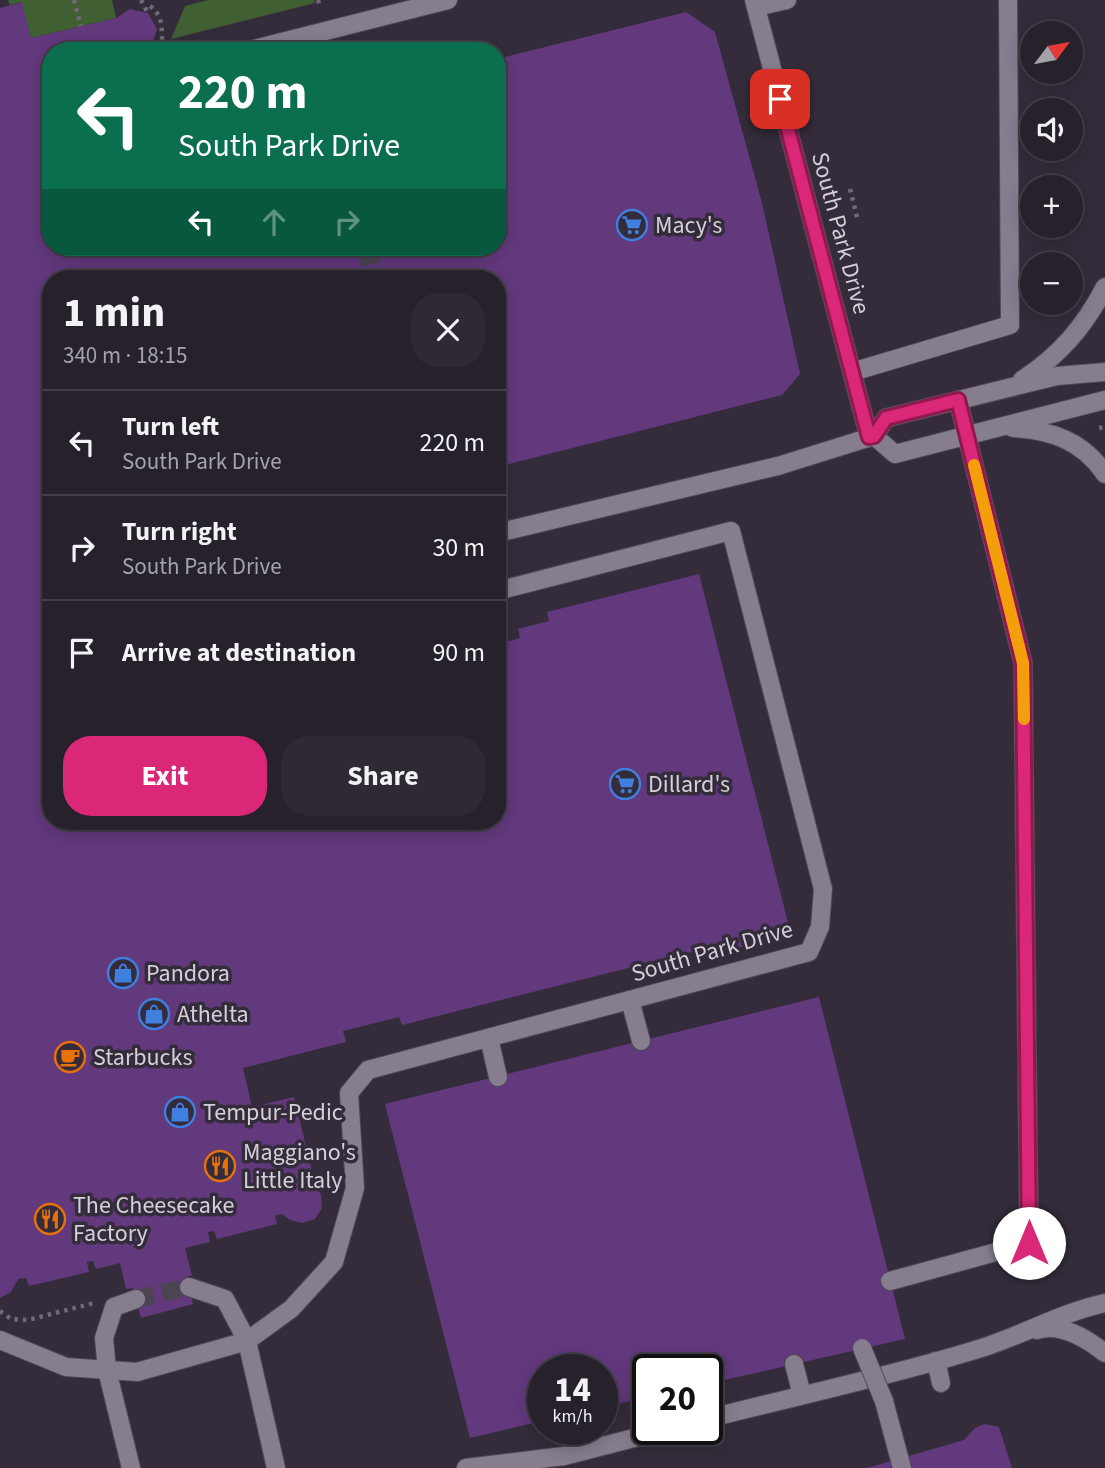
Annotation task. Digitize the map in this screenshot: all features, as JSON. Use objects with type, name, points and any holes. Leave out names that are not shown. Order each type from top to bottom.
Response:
[{"type":"street","points":[[312,42],[448,0]]},
{"type":"street","points":[[755,4],[787,0]]},
{"type":"street","points":[[852,373],[1010,326],[1008,0]]},
{"type":"street","name":"South Park Drive","points":[[755,4],[852,373],[872,437]]},
{"type":"street","points":[[1007,388],[1040,368],[1069,342],[1088,318],[1105,288]]},
{"type":"street","points":[[506,531],[779,466],[872,437],[886,418],[1057,376],[1105,372]]},
{"type":"street","points":[[890,1281],[1029,1243],[1023,663],[958,400]]},
{"type":"street","points":[[872,437],[894,454],[1105,400]]},
{"type":"street","points":[[999,428],[1035,430],[1062,437],[1080,447],[1105,474]]},
{"type":"street","name":"South Park Drive","points":[[0,1339],[66,1367],[137,1372],[247,1341],[291,1309],[334,1262],[355,1188],[349,1093],[368,1070],[809,952],[820,927],[823,889],[731,531],[506,589]]},
{"type":"street","points":[[630,1000],[641,1041]]},
{"type":"street","points":[[489,1038],[498,1077]]},
{"type":"street","points":[[189,1287],[225,1299],[247,1341],[276,1468]]},
{"type":"street","points":[[131,1468],[107,1370],[104,1338],[114,1307],[136,1299]]},
{"type":"street","points":[[1021,1335],[1071,1312],[1105,1303]]},
{"type":"street","points":[[723,1413],[936,1361],[1046,1327],[1060,1329],[1087,1340],[1105,1353]]},
{"type":"street","points":[[862,1348],[884,1401],[902,1468]]},
{"type":"street","points":[[936,1361],[941,1384]]},
{"type":"street","points":[[794,1364],[802,1395]]},
{"type":"street","points":[[466,1468],[530,1465],[632,1438]]},
{"type":"street","points":[[587,1445],[588,1450]]},
{"type":"path","points":[[74,0],[81,26]]},
{"type":"path","points":[[141,0],[148,13],[151,3]]},
{"type":"path","points":[[151,3],[163,24],[161,42]]},
{"type":"path","points":[[850,189],[858,221]]},
{"type":"path","points":[[0,1311],[11,1319],[28,1320],[105,1300]]},
{"type":"green space","points":[[8,0],[112,0],[116,18],[31,38],[21,2],[10,5]]},
{"type":"green space","points":[[208,0],[314,0],[315,3],[171,39],[185,6]]},
{"type":"building","points":[[22,2],[31,38],[116,18],[130,9],[148,13],[157,29],[153,42],[42,42],[42,256],[506,256],[506,57],[686,12],[715,32],[762,203],[800,374],[782,395],[506,465],[506,270],[42,270],[42,830],[506,830],[506,642],[520,638],[518,629],[549,621],[547,612],[699,574],[791,934],[738,948],[736,941],[402,1025],[399,1017],[343,1031],[346,1042],[243,1068],[252,1107],[294,1097],[313,1175],[297,1179],[313,1183],[321,1195],[322,1208],[315,1219],[302,1223],[290,1220],[282,1214],[275,1216],[277,1224],[217,1239],[214,1231],[208,1232],[210,1242],[185,1248],[192,1275],[187,1277],[193,1304],[141,1318],[133,1288],[126,1289],[120,1263],[96,1269],[93,1261],[87,1262],[89,1272],[29,1286],[26,1278],[18,1279],[11,1292],[0,1298],[0,8]]},
{"type":"building","points":[[819,997],[905,1339],[723,1380],[723,1354],[632,1354],[632,1400],[618,1404],[618,1354],[527,1354],[527,1425],[470,1438],[385,1104]]},
{"type":"building","points":[[984,1424],[999,1427],[1012,1468],[867,1468],[964,1440],[975,1428]]},
{"type":"tunnel","points":[[368,256],[372,270]]},
{"type":"tunnel","points":[[136,1299],[189,1287]]},
{"type":"slow traffic","points":[[974,465],[1023,663],[1024,719]]},
{"type":"place","name":"Macy's","points":[[632,225]]},
{"type":"place","name":"Dillard's","points":[[625,784]]},
{"type":"place","name":"Pandora","points":[[123,973]]},
{"type":"place","name":"Athelta","points":[[154,1014]]},
{"type":"place","name":"Starbucks","points":[[70,1057]]},
{"type":"place","name":"Tempur-Pedic","points":[[180,1112]]},
{"type":"place","name":"Maggiano's Little Italy","points":[[220,1166]]},
{"type":"place","name":"The Cheesecake Factory","points":[[50,1219]]},
{"type":"route","points":[[780,99],[869,437],[874,436],[886,418],[958,400],[1023,663],[1029,1243]]}]
